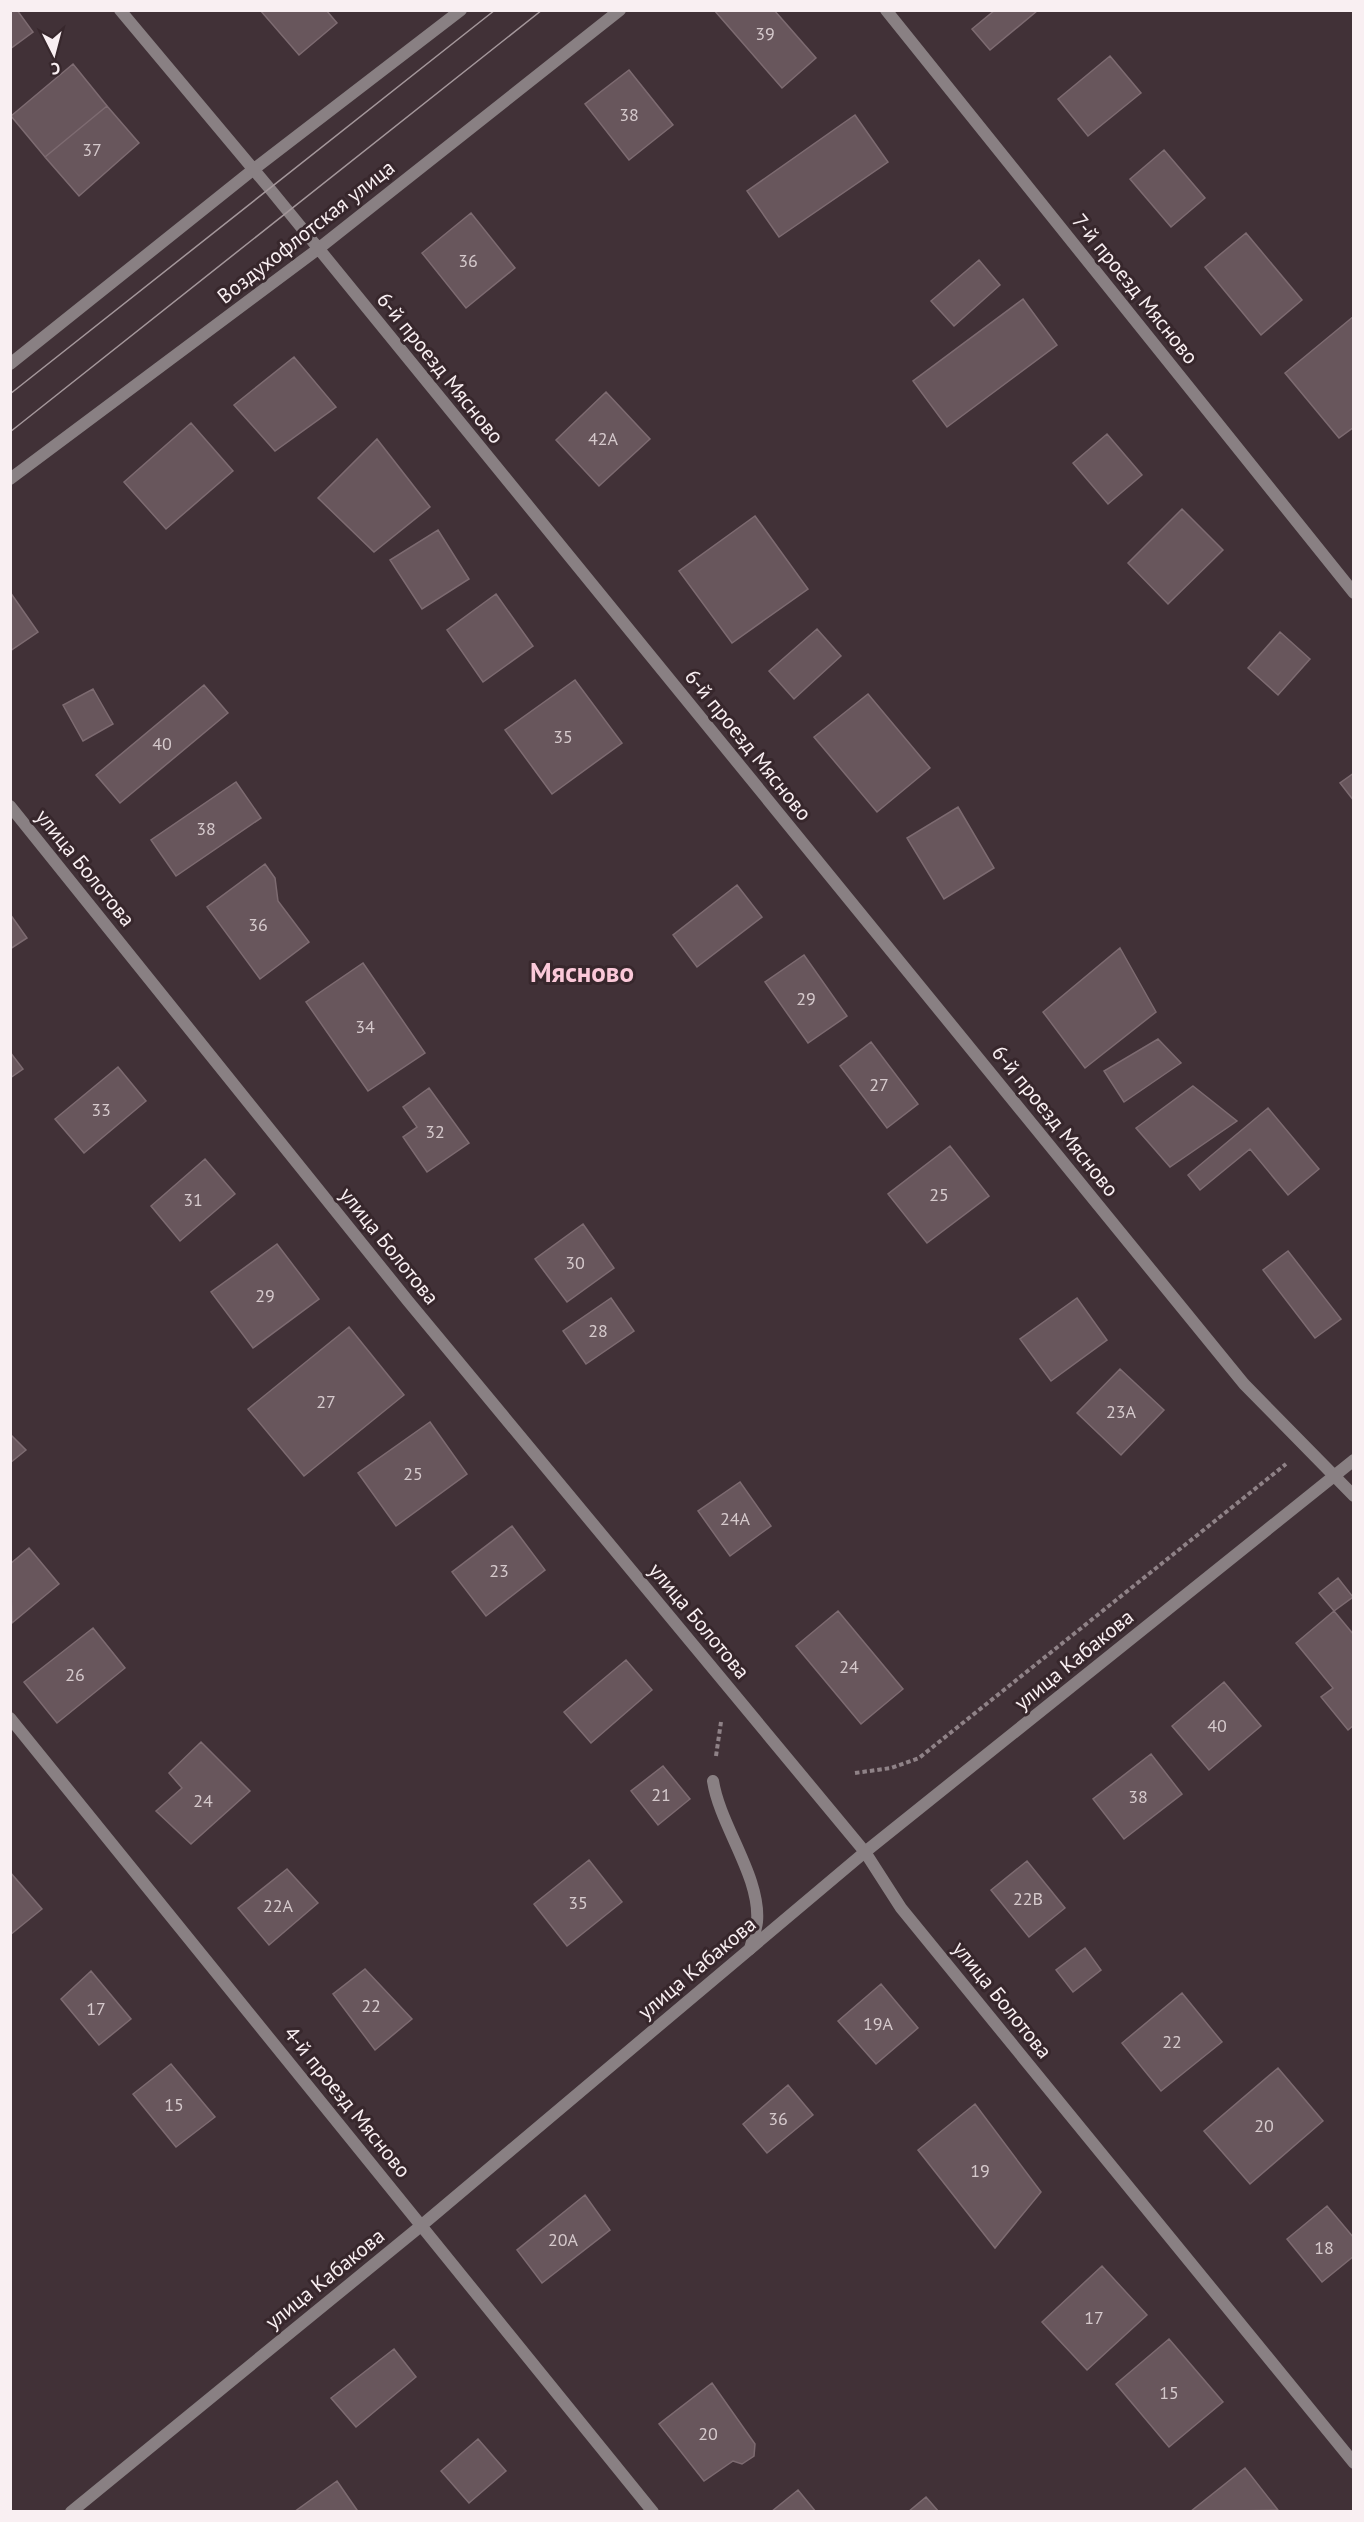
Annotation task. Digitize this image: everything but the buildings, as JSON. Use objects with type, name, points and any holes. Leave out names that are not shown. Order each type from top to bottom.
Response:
[{"type":"street","name":"6-й проезд Мясново","points":[[120,10],[254,169],[1244,1384],[1353,1496]]},
{"type":"street","points":[[10,364],[254,169],[461,10]]},
{"type":"street","name":"Воздухофлотская улица","points":[[10,478],[318,249],[620,10]]},
{"type":"street","name":"7-й проезд Мясново","points":[[886,10],[1353,592]]},
{"type":"street","name":"улица Болотова","points":[[10,806],[408,1301],[865,1852],[901,1908],[1353,2463]]},
{"type":"street","name":"улица Кабакова","points":[[71,2511],[422,2225],[865,1852],[1353,1460]]},
{"type":"street","name":"4-й проезд Мясново","points":[[10,1718],[653,2511]]},
{"type":"street","points":[[713,1781],[715,1797],[740,1854],[755,1896],[757,1921],[750,1949]]},
{"type":"path","points":[[855,1773],[891,1768],[919,1758],[1306,1448]]},
{"type":"path","points":[[713,1781],[721,1722]]},
{"type":"tram line","points":[[10,394],[495,10]]},
{"type":"tram line","points":[[10,432],[542,10]]},
{"type":"district","name":"Мясново","points":[[582,973]]}]
